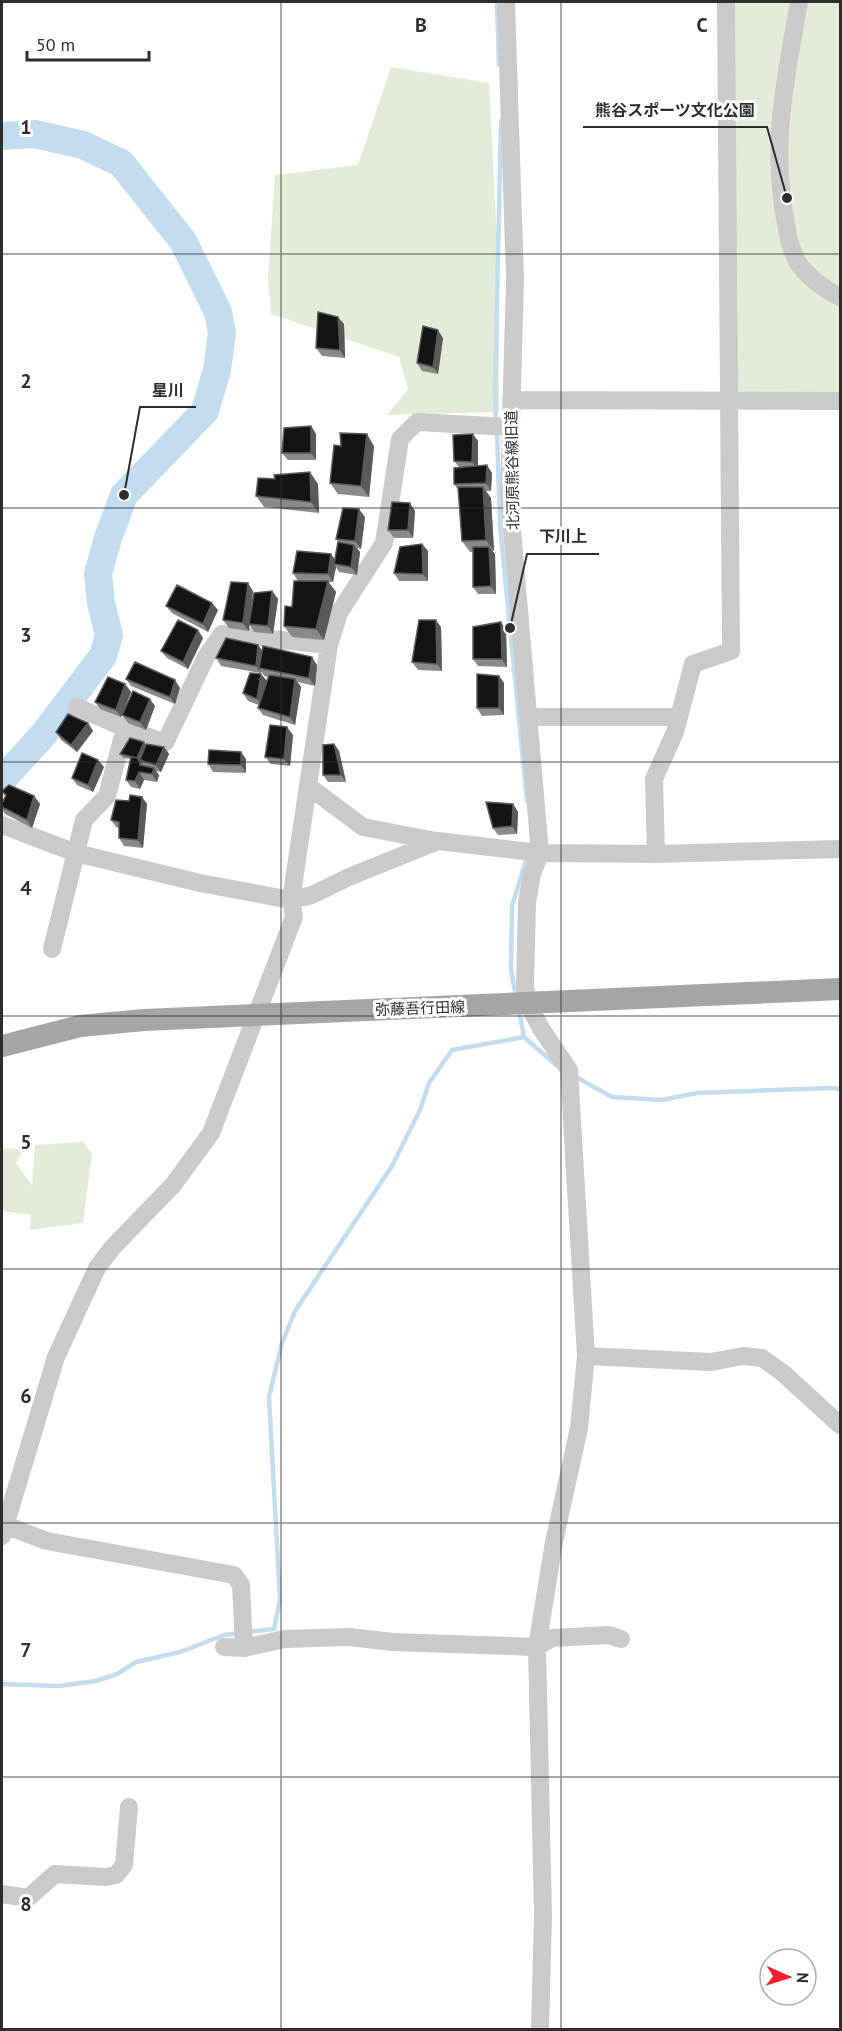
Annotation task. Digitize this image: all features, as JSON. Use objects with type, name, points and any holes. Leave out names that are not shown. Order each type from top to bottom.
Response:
[{"type":"main road","name":"弥藤吾行田線","points":[[2,1046],[80,1026],[144,1020],[840,989]]},
{"type":"street","name":"北河原熊谷線旧道","points":[[506,2],[515,279],[509,495],[540,853]]},
{"type":"street","points":[[656,854],[654,779],[675,732],[693,664],[731,651],[726,2]]},
{"type":"street","points":[[799,2],[779,124],[779,163],[784,215],[790,244],[798,263],[813,279],[840,297]]},
{"type":"street","points":[[511,400],[840,400]]},
{"type":"street","points":[[244,1648],[240,1585],[234,1575],[47,1541],[3,1530],[56,1357],[97,1268],[112,1248],[173,1185],[211,1133],[294,917],[291,900],[329,645],[339,613],[384,543],[400,440],[417,423],[511,426]]},
{"type":"street","points":[[77,707],[165,743],[206,657],[222,634],[329,645]]},
{"type":"street","points":[[528,717],[679,717]]},
{"type":"street","points":[[52,949],[84,820],[107,796],[126,728]]},
{"type":"street","points":[[308,786],[363,827],[438,841],[540,853],[656,854],[840,849]]},
{"type":"street","points":[[2,825],[76,853],[200,883],[291,900],[312,895],[359,872],[438,841]]},
{"type":"street","points":[[540,853],[532,874],[527,902],[525,986],[528,1004],[542,1030],[569,1070],[586,1356],[579,1428],[554,1542],[537,1647],[543,1915],[540,2030]]},
{"type":"street","points":[[586,1356],[711,1362],[743,1356],[762,1358],[783,1373],[840,1425]]},
{"type":"street","points":[[224,1647],[244,1648],[284,1639],[349,1637],[393,1642],[537,1647],[552,1638],[609,1635],[621,1639]]},
{"type":"street","points":[[2,1894],[28,1898],[56,1874],[106,1877],[116,1875],[124,1865],[129,1807]]},
{"type":"green space","points":[[732,2],[840,2],[840,395],[733,397]]},
{"type":"green space","points":[[391,67],[489,83],[499,279],[499,412],[387,415],[408,389],[399,357],[271,314],[268,278],[275,175],[358,165]]},
{"type":"green space","points":[[83,1142],[92,1153],[83,1223],[30,1230],[31,1215],[2,1211],[2,1149],[24,1148],[16,1163],[32,1185],[35,1145]]},
{"type":"building","points":[[318,312],[338,317],[340,350],[316,348]]},
{"type":"building","points":[[423,326],[438,330],[433,367],[417,363]]},
{"type":"building","points":[[311,426],[311,453],[282,453],[284,428]]},
{"type":"building","points":[[340,433],[367,434],[361,486],[330,483],[334,445],[341,446]]},
{"type":"building","points":[[473,434],[472,462],[454,461],[453,435]]},
{"type":"building","points":[[487,465],[486,483],[454,484],[454,468]]},
{"type":"building","points":[[310,472],[311,502],[256,496],[258,478],[275,479],[274,475]]},
{"type":"building","points":[[458,487],[483,487],[486,540],[462,541]]},
{"type":"building","points":[[392,502],[410,503],[408,530],[388,530]]},
{"type":"building","points":[[343,508],[359,509],[355,541],[336,539]]},
{"type":"building","points":[[338,542],[354,545],[351,567],[334,564]]},
{"type":"building","points":[[422,544],[423,574],[394,573],[400,547]]},
{"type":"building","points":[[473,547],[489,547],[491,586],[473,587]]},
{"type":"building","points":[[297,551],[331,554],[328,574],[293,573]]},
{"type":"building","points":[[294,581],[328,581],[316,629],[284,626],[285,606],[292,607]]},
{"type":"building","points":[[231,582],[248,583],[243,623],[223,620]]},
{"type":"building","points":[[177,585],[212,603],[203,624],[166,606]]},
{"type":"building","points":[[272,591],[268,626],[249,624],[254,593]]},
{"type":"building","points":[[178,620],[198,630],[183,662],[161,651]]},
{"type":"building","points":[[419,620],[436,620],[437,664],[412,662]]},
{"type":"building","points":[[501,622],[502,659],[473,659],[473,627]]},
{"type":"building","points":[[226,638],[258,645],[256,666],[216,658]]},
{"type":"building","points":[[263,646],[312,657],[309,678],[259,668]]},
{"type":"building","points":[[135,662],[175,680],[170,697],[126,679]]},
{"type":"building","points":[[250,673],[261,674],[257,699],[243,693]]},
{"type":"building","points":[[477,674],[499,676],[499,708],[477,708]]},
{"type":"building","points":[[269,675],[295,679],[290,717],[258,708]]},
{"type":"building","points":[[108,677],[125,684],[116,710],[95,702]]},
{"type":"building","points":[[133,691],[150,699],[140,722],[122,715]]},
{"type":"building","points":[[68,714],[88,723],[71,745],[56,732]]},
{"type":"building","points":[[270,725],[287,727],[284,759],[265,757]]},
{"type":"building","points":[[130,738],[144,742],[137,758],[120,754]]},
{"type":"building","points":[[146,744],[164,747],[156,765],[140,760]]},
{"type":"building","points":[[334,744],[341,775],[323,775],[323,745]]},
{"type":"building","points":[[209,750],[241,752],[241,765],[208,764]]},
{"type":"building","points":[[82,753],[98,760],[88,785],[72,778]]},
{"type":"building","points":[[131,757],[138,758],[140,765],[154,768],[152,774],[139,772],[135,781],[126,780]]},
{"type":"building","points":[[9,785],[34,796],[27,820],[2,807],[6,795],[2,791]]},
{"type":"building","points":[[130,795],[142,797],[138,840],[119,838],[119,822],[111,820],[116,800],[129,801]]},
{"type":"building","points":[[486,802],[513,804],[512,826],[493,828]]},
{"type":"waterway","points":[[497,2],[499,65]]},
{"type":"waterway","points":[[496,422],[501,121]]},
{"type":"waterway","points":[[2,136],[35,134],[83,145],[121,163],[183,241],[218,312],[222,333],[217,370],[205,411],[124,495],[108,538],[98,574],[101,603],[109,635],[103,656],[43,735],[2,780]]},
{"type":"waterway","points":[[497,430],[500,526],[527,801]]},
{"type":"waterway","points":[[516,996],[511,970],[512,906],[527,857]]},
{"type":"waterway","points":[[519,1010],[524,1037],[556,1065]]},
{"type":"waterway","points":[[248,1632],[274,1629],[280,1600],[269,1397],[282,1343],[295,1311],[392,1166],[420,1110],[429,1083],[452,1050],[524,1037]]},
{"type":"waterway","points":[[576,1077],[612,1097],[662,1100],[697,1093],[840,1089]]},
{"type":"waterway","points":[[2,1684],[59,1686],[96,1681],[117,1674],[136,1662],[180,1652],[224,1635],[239,1633]]},
{"type":"place","name":"熊谷スポーツ文化公園","points":[[787,198]]},
{"type":"place","name":"星川","points":[[124,495]]},
{"type":"place","name":"下川上","points":[[510,628]]}]
